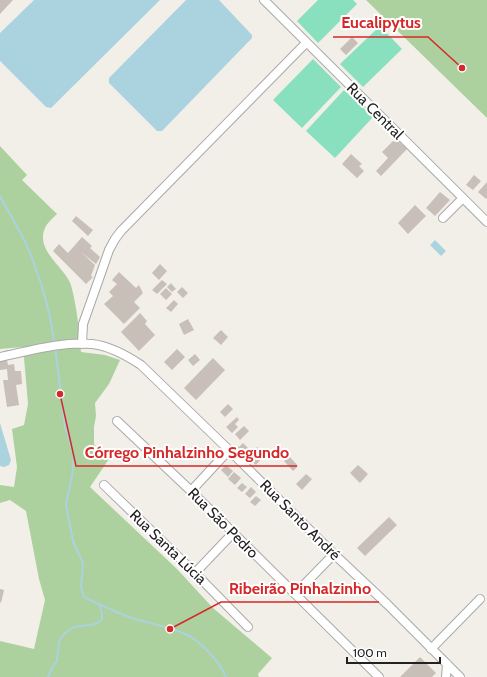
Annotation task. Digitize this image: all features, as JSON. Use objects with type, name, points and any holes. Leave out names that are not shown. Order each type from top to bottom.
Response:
[{"type":"street","name":"Rua Central","points":[[264,0],[487,222]]},
{"type":"street","points":[[82,344],[84,324],[88,310],[109,250],[115,239],[306,43]]},
{"type":"street","points":[[443,218],[463,198]]},
{"type":"street","name":"Rua Santo André","points":[[0,357],[46,348],[82,344],[100,346],[117,351],[128,356],[141,365],[460,677]]},
{"type":"street","name":"Rua São Pedro","points":[[117,421],[191,491],[379,677]]},
{"type":"street","points":[[191,491],[229,450]]},
{"type":"street","name":"Rua Santa Lúcia","points":[[104,485],[195,573],[248,627]]},
{"type":"street","points":[[195,573],[233,533]]},
{"type":"street","points":[[295,594],[334,554]]},
{"type":"street","points":[[431,649],[480,599]]},
{"type":"street","points":[[446,677],[447,664]]},
{"type":"green space","points":[[318,0],[353,0],[357,4],[318,43],[297,21]]},
{"type":"green space","points":[[366,0],[487,0],[487,118]]},
{"type":"green space","points":[[380,26],[402,49],[363,87],[340,64]]},
{"type":"green space","points":[[313,59],[341,87],[302,128],[273,100]]},
{"type":"green space","points":[[344,90],[373,117],[335,158],[306,131]]},
{"type":"green space","points":[[0,146],[27,175],[22,180],[57,214],[45,228],[43,236],[44,244],[47,251],[68,278],[71,285],[79,327],[81,352],[105,355],[120,360],[109,384],[95,403],[96,416],[94,427],[94,444],[109,459],[90,487],[177,569],[213,608],[272,658],[258,674],[259,677],[0,677],[0,641],[34,649],[45,600],[39,579],[26,511],[10,500],[0,503],[0,485],[14,487],[17,467],[12,429],[24,425],[28,404],[22,347],[0,349]]},
{"type":"water","points":[[34,0],[160,0],[51,108],[46,107],[0,61],[0,33]]},
{"type":"water","points":[[186,0],[219,0],[252,35],[252,38],[162,131],[157,131],[109,83],[109,78]]},
{"type":"water","points":[[435,240],[446,251],[441,256],[430,245]]},
{"type":"water","points":[[0,423],[11,460],[9,465],[4,467],[0,466]]},
{"type":"building","points":[[0,0],[13,0],[0,14]]},
{"type":"building","points":[[352,37],[358,43],[346,55],[340,49]]},
{"type":"building","points":[[397,140],[407,149],[381,176],[376,171],[388,158],[382,152],[393,141],[394,142]]},
{"type":"building","points":[[351,154],[362,164],[359,166],[364,171],[357,178],[342,164]]},
{"type":"building","points":[[474,175],[481,181],[473,190],[466,185]]},
{"type":"building","points":[[487,182],[487,198],[486,199],[478,192]]},
{"type":"building","points":[[440,192],[450,200],[435,216],[426,208]]},
{"type":"building","points":[[415,205],[426,216],[408,234],[398,223]]},
{"type":"building","points":[[76,216],[93,230],[88,236],[72,221]]},
{"type":"building","points":[[82,237],[92,246],[90,248],[100,257],[96,264],[81,252],[95,265],[91,276],[93,277],[86,284],[53,251],[59,244],[68,253]]},
{"type":"building","points":[[160,264],[167,271],[159,280],[152,273]]},
{"type":"building","points":[[119,272],[136,288],[139,285],[143,293],[134,302],[140,308],[124,324],[104,304],[113,296],[109,292],[117,284],[112,280]]},
{"type":"building","points":[[162,280],[167,284],[157,294],[152,290]]},
{"type":"building","points":[[171,283],[176,289],[172,292],[167,287]]},
{"type":"building","points":[[182,287],[188,293],[183,298],[177,292]]},
{"type":"building","points":[[166,288],[172,294],[166,300],[160,294]]},
{"type":"building","points":[[174,300],[178,304],[171,312],[166,308]]},
{"type":"building","points":[[140,313],[147,321],[145,324],[155,335],[139,351],[121,332]]},
{"type":"building","points":[[188,319],[194,330],[184,335],[179,324]]},
{"type":"building","points":[[221,330],[228,337],[221,345],[213,338]]},
{"type":"building","points":[[177,349],[185,357],[172,370],[164,362]]},
{"type":"building","points":[[195,354],[200,360],[193,366],[188,360]]},
{"type":"building","points":[[213,358],[225,370],[196,400],[184,388]]},
{"type":"building","points":[[7,360],[8,365],[14,364],[15,371],[21,371],[22,384],[16,385],[19,405],[7,407],[3,380],[8,380],[7,369],[0,370],[0,361]]},
{"type":"building","points":[[228,404],[233,409],[225,417],[220,412]]},
{"type":"building","points":[[237,417],[239,420],[235,424],[238,427],[232,433],[226,427]]},
{"type":"building","points":[[244,426],[249,431],[240,440],[235,434]]},
{"type":"building","points":[[243,443],[248,448],[241,455],[234,449]]},
{"type":"building","points":[[257,447],[265,454],[256,465],[248,458]]},
{"type":"building","points":[[289,456],[298,466],[293,471],[284,461]]},
{"type":"building","points":[[226,465],[233,471],[228,477],[221,470]]},
{"type":"building","points":[[358,465],[368,474],[360,483],[350,473]]},
{"type":"building","points":[[234,472],[241,478],[235,485],[228,479]]},
{"type":"building","points":[[306,474],[312,479],[302,490],[296,484]]},
{"type":"building","points":[[242,483],[247,487],[242,492],[237,488]]},
{"type":"building","points":[[251,487],[256,492],[250,498],[245,494]]},
{"type":"building","points":[[256,496],[261,500],[255,506],[250,502]]},
{"type":"building","points":[[389,517],[397,525],[365,556],[357,548]]},
{"type":"building","points":[[0,589],[4,590],[1,603],[0,602]]},
{"type":"building","points":[[420,657],[436,673],[432,677],[400,677]]},
{"type":"waterway","points":[[0,196],[30,253],[42,286],[53,332],[54,343]]},
{"type":"waterway","points":[[55,347],[65,426],[74,457],[66,505],[73,541],[83,563],[81,587],[84,597],[129,617],[171,629],[191,637],[209,652],[226,677]]},
{"type":"waterway","points":[[48,677],[57,661],[59,641],[65,633],[74,627],[96,624],[102,619],[102,613],[99,605]]},
{"type":"place","name":"Eucalipytus","points":[[462,68]]},
{"type":"place","name":"Córrego Pinhalzinho Segundo","points":[[60,394]]},
{"type":"place","name":"Ribeirão Pinhalzinho","points":[[170,629]]}]
